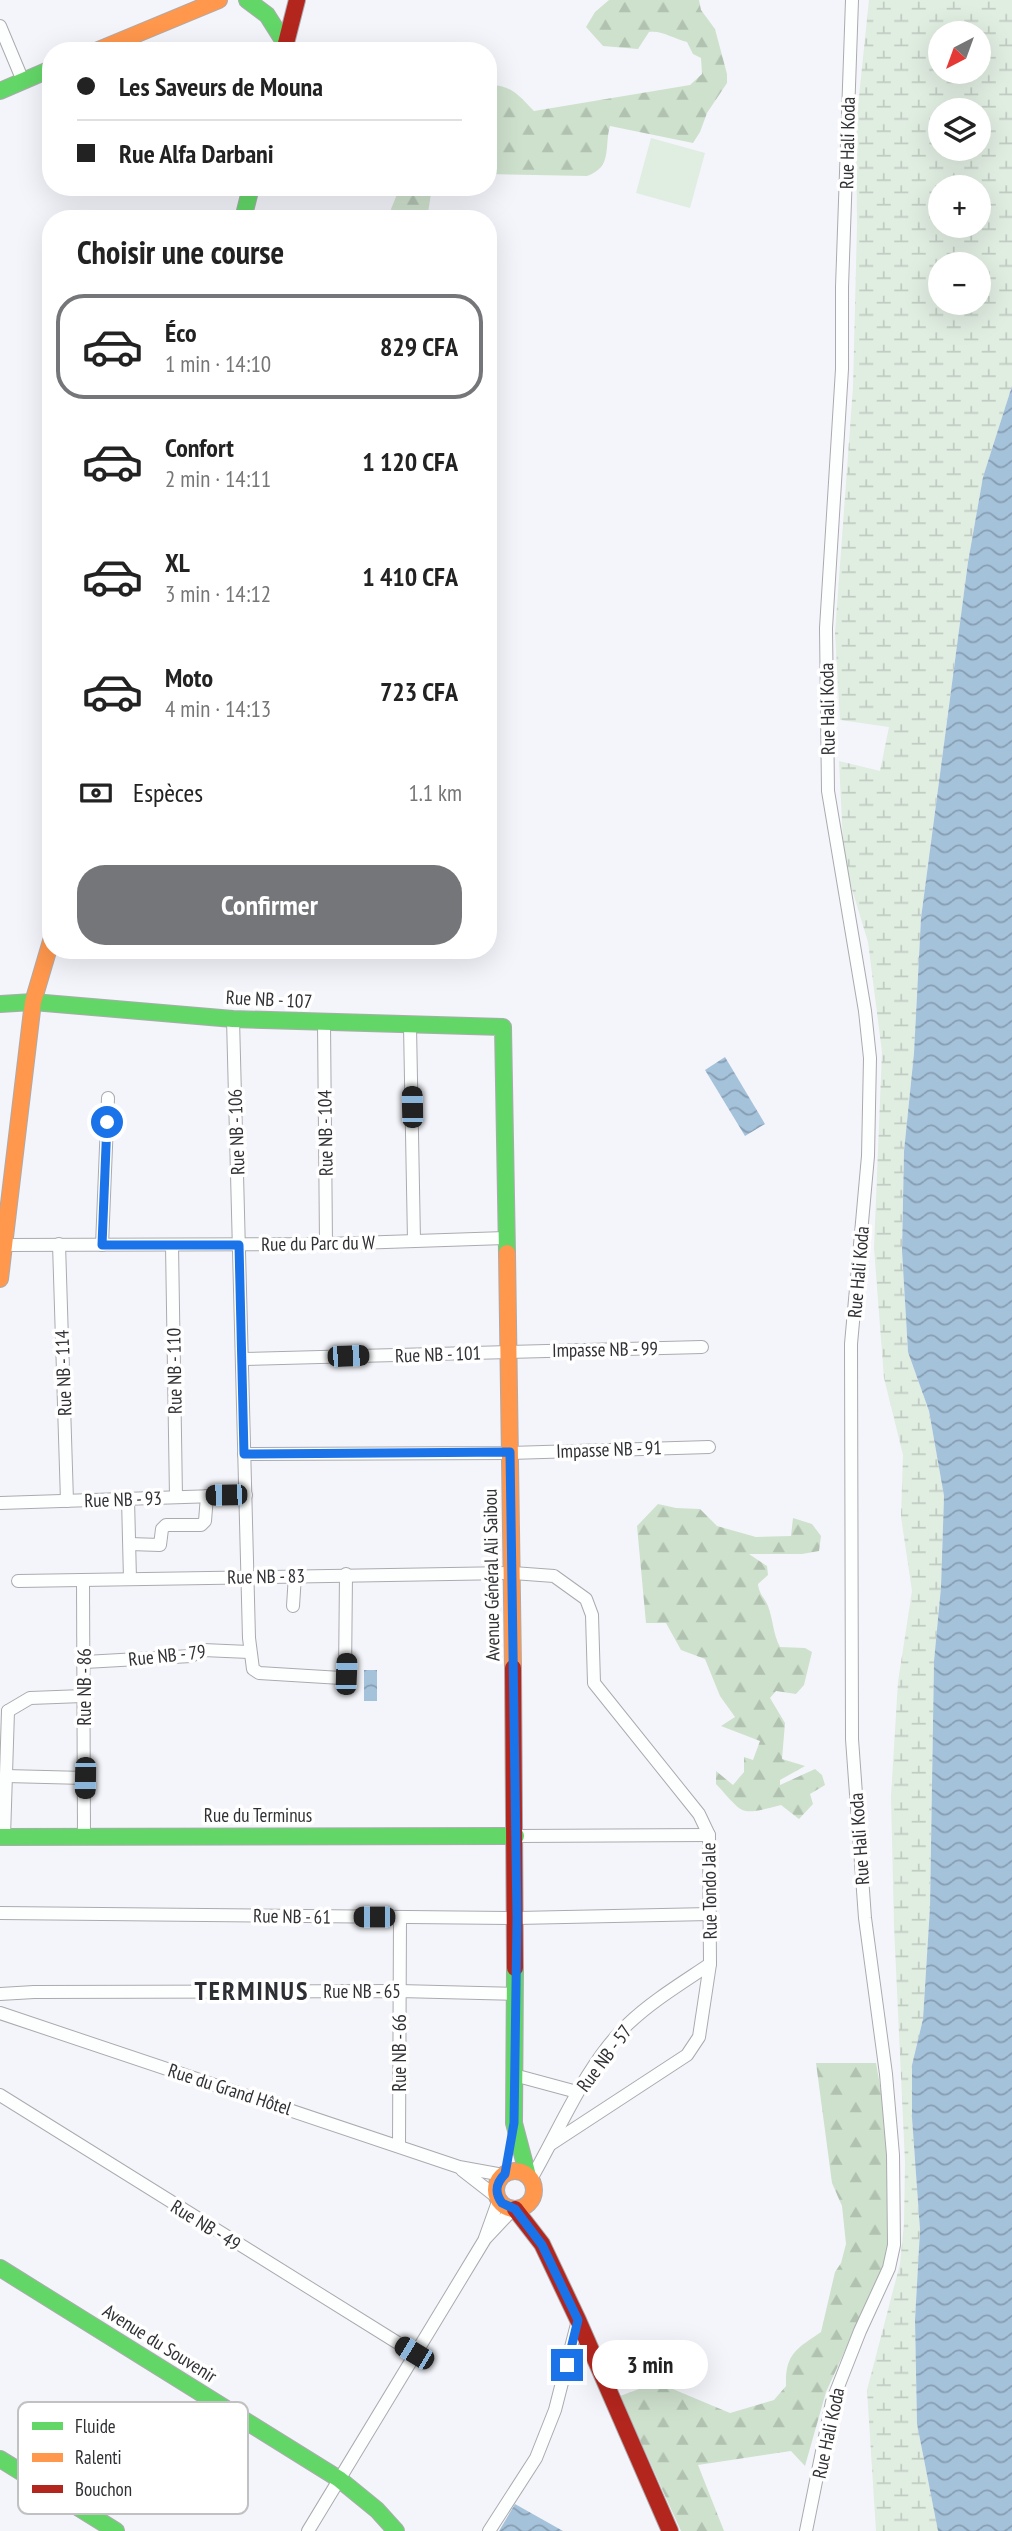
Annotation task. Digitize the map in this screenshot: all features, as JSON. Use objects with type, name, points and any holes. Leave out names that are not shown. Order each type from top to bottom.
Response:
[{"type":"street","points":[[118,42],[219,0]]},
{"type":"street","points":[[247,0],[267,15],[282,42]]},
{"type":"street","name":"Rue Hali Koda","points":[[806,2531],[832,2402],[889,2268],[894,2245],[893,2155],[886,2074],[864,1917],[852,1739],[851,1344],[868,1156],[870,1058],[828,778],[825,628],[842,369],[842,287],[852,0]]},
{"type":"street","points":[[286,42],[295,2]]},
{"type":"street","points":[[0,26],[23,81]]},
{"type":"street","points":[[0,91],[42,73]]},
{"type":"street","points":[[0,1279],[33,1002],[46,959]]},
{"type":"street","name":"Rue NB - 107","points":[[0,1004],[33,1002],[324,1023],[503,1027]]},
{"type":"street","name":"Rue NB - 106","points":[[233,1018],[247,1576],[251,1667],[255,1672],[344,1677],[346,1574]]},
{"type":"street","name":"Rue NB - 104","points":[[324,1023],[326,1244]]},
{"type":"street","points":[[410,1026],[414,1241]]},
{"type":"street","name":"Avenue Général Ali Saibou","points":[[503,1027],[517,1918],[514,2123],[504,2174]]},
{"type":"street","points":[[102,1245],[108,1098]]},
{"type":"street","name":"Rue du Parc du W","points":[[5,1245],[326,1244],[505,1238]]},
{"type":"street","name":"Rue NB - 114","points":[[59,1244],[66,1501]]},
{"type":"street","name":"Rue NB - 110","points":[[172,1245],[176,1497]]},
{"type":"street","name":"Impasse NB - 99","points":[[508,1352],[702,1347]]},
{"type":"street","name":"Rue NB - 101","points":[[242,1359],[508,1352]]},
{"type":"street","name":"Impasse NB - 91","points":[[244,1454],[709,1447]]},
{"type":"street","name":"Rue NB - 93","points":[[0,1503],[246,1495]]},
{"type":"street","points":[[130,1544],[160,1545],[162,1529],[166,1525],[203,1524],[206,1496]]},
{"type":"street","points":[[128,1499],[130,1579]]},
{"type":"street","name":"Rue NB - 83","points":[[18,1581],[513,1573]]},
{"type":"street","name":"Rue Tondo Jale","points":[[513,1573],[554,1576],[586,1599],[592,1615],[594,1683],[699,1814],[709,1835],[710,1964],[699,2037],[687,2055],[551,2144],[530,2177]]},
{"type":"street","points":[[293,1606],[295,1575]]},
{"type":"street","name":"Rue NB - 86","points":[[83,1580],[84,1836]]},
{"type":"street","name":"Rue NB - 79","points":[[85,1662],[191,1656],[203,1650],[250,1652]]},
{"type":"street","points":[[2,1837],[6,1776],[4,1711],[30,1698],[83,1696]]},
{"type":"street","points":[[6,1776],[85,1778]]},
{"type":"street","points":[[516,1836],[709,1835]]},
{"type":"street","name":"Rue du Terminus","points":[[2,1837],[516,1836]]},
{"type":"street","name":"Rue NB - 61","points":[[0,1913],[517,1918],[710,1914]]},
{"type":"street","name":"Rue NB - 66","points":[[400,1917],[400,2146]]},
{"type":"street","name":"Rue NB - 57","points":[[551,2144],[578,2092],[625,2026],[641,2011],[710,1964]]},
{"type":"street","name":"Rue NB - 65","points":[[0,1994],[400,1991],[515,1994]]},
{"type":"street","name":"Rue du Grand Hôtel","points":[[0,2012],[459,2167],[504,2174]]},
{"type":"street","points":[[514,2075],[578,2092]]},
{"type":"street","name":"Rue NB - 49","points":[[0,2095],[414,2353]]},
{"type":"street","name":"Avenue Général Ali Saibou","points":[[514,2123],[530,2177]]},
{"type":"street","name":"Rue du Grand Hôtel","points":[[459,2167],[498,2198]]},
{"type":"street","points":[[485,2239],[498,2198],[497,2185],[504,2174],[517,2170],[530,2177],[534,2190],[531,2201],[542,2245],[578,2320],[670,2531]]},
{"type":"street","points":[[498,2198],[505,2206],[514,2209],[524,2207],[531,2201]]},
{"type":"street","points":[[308,2531],[485,2239],[514,2209]]},
{"type":"street","points":[[514,2209],[542,2245]]},
{"type":"street","name":"Avenue du Souvenir","points":[[0,2268],[215,2402]]},
{"type":"street","points":[[489,2531],[536,2458],[555,2410],[578,2320]]},
{"type":"street","name":"Avenue du Souvenir","points":[[248,2422],[339,2479],[377,2510],[396,2531]]},
{"type":"street","points":[[0,2459],[18,2470]]},
{"type":"street","points":[[89,2514],[116,2531]]},
{"type":"green space","points":[[609,0],[699,0],[701,10],[715,29],[727,74],[727,83],[707,113],[700,132],[693,143],[610,126],[604,161],[601,167],[587,176],[497,174],[497,85],[509,89],[534,111],[690,85],[702,74],[701,58],[693,54],[687,42],[663,33],[649,32],[638,49],[603,46],[586,27],[595,12]]},
{"type":"green space","points":[[869,0],[1012,0],[1012,386],[983,477],[968,562],[921,918],[914,1053],[904,1151],[902,1251],[908,1352],[929,1411],[944,1496],[941,1587],[934,1661],[930,1907],[923,2019],[912,2065],[912,2118],[920,2230],[915,2320],[917,2424],[938,2531],[876,2531],[867,2390],[900,2264],[904,2224],[905,2162],[891,1796],[898,1682],[912,1591],[901,1517],[903,1455],[884,1378],[874,1248],[882,1052],[868,942],[844,863],[839,761],[880,771],[889,727],[840,720],[835,633],[853,387],[857,225],[856,125]]},
{"type":"green space","points":[[651,138],[705,153],[690,208],[636,193]]},
{"type":"green space","points":[[396,196],[431,196],[428,210],[391,209]]},
{"type":"green space","points":[[658,1504],[700,1509],[717,1526],[756,1537],[791,1536],[793,1518],[812,1524],[821,1536],[819,1551],[802,1554],[749,1554],[767,1566],[768,1575],[758,1584],[768,1606],[780,1647],[805,1648],[812,1652],[804,1685],[796,1694],[776,1691],[770,1698],[785,1723],[782,1759],[805,1766],[780,1780],[780,1785],[815,1769],[822,1775],[825,1785],[810,1794],[813,1804],[799,1819],[781,1805],[757,1811],[743,1810],[716,1784],[716,1771],[733,1785],[744,1772],[744,1757],[753,1760],[760,1741],[721,1726],[735,1717],[720,1696],[705,1659],[681,1650],[666,1623],[646,1623],[637,1526]]},
{"type":"green space","points":[[816,2063],[876,2063],[887,2124],[889,2255],[826,2392],[805,2466],[791,2451],[698,2465],[724,2531],[681,2531],[620,2396],[650,2385],[668,2387],[730,2413],[774,2400],[786,2386],[788,2366],[794,2353],[821,2332],[835,2272],[841,2263],[846,2244],[842,2206],[832,2183]]},
{"type":"water","points":[[1012,386],[1012,2531],[938,2531],[917,2424],[915,2320],[920,2230],[912,2118],[912,2065],[923,2019],[930,1907],[934,1661],[941,1587],[944,1496],[929,1411],[908,1352],[902,1251],[904,1151],[914,1053],[921,918],[968,562],[983,477]]},
{"type":"water","points":[[725,1057],[765,1124],[745,1136],[705,1070]]},
{"type":"water","points":[[364,1670],[377,1670],[377,1701],[364,1701]]},
{"type":"water","points":[[515,2504],[563,2531],[499,2531]]},
{"type":"traffic: fast","points":[[247,0],[267,15],[284,42]]},
{"type":"traffic: fast","points":[[0,91],[42,73]]},
{"type":"traffic: fast","points":[[245,210],[249,196]]},
{"type":"traffic: fast","points":[[0,1004],[33,1002],[233,1019],[503,1027],[507,1253]]},
{"type":"traffic: fast","points":[[0,1837],[516,1836]]},
{"type":"traffic: fast","points":[[515,1968],[514,2123],[528,2176]]},
{"type":"traffic: fast","points":[[0,2268],[215,2402]]},
{"type":"traffic: fast","points":[[248,2422],[339,2479],[377,2510],[396,2531]]},
{"type":"traffic: fast","points":[[0,2459],[18,2470]]},
{"type":"traffic: fast","points":[[89,2514],[116,2531]]},
{"type":"traffic: slow","points":[[118,42],[219,0]]},
{"type":"traffic: slow","points":[[0,1279],[33,1002],[46,959]]},
{"type":"traffic: slow","points":[[507,1253],[513,1668]]},
{"type":"traffic: slow","points":[[515,2171],[528,2177],[534,2190],[528,2203],[515,2209],[502,2203],[496,2190],[502,2177],[515,2171]]},
{"type":"traffic: jam","points":[[286,42],[297,0]]},
{"type":"traffic: jam","points":[[513,1668],[515,1968]]},
{"type":"traffic: jam","points":[[515,2209],[542,2244],[670,2531]]},
{"type":"district","name":"TERMINUS","points":[[252,1991]]},
{"type":"route","points":[[107,1122],[102,1245],[239,1245],[244,1454],[510,1452],[517,1918],[514,2123],[505,2174],[499,2179],[496,2192],[505,2206],[515,2209],[542,2245],[578,2320],[567,2365]]}]
